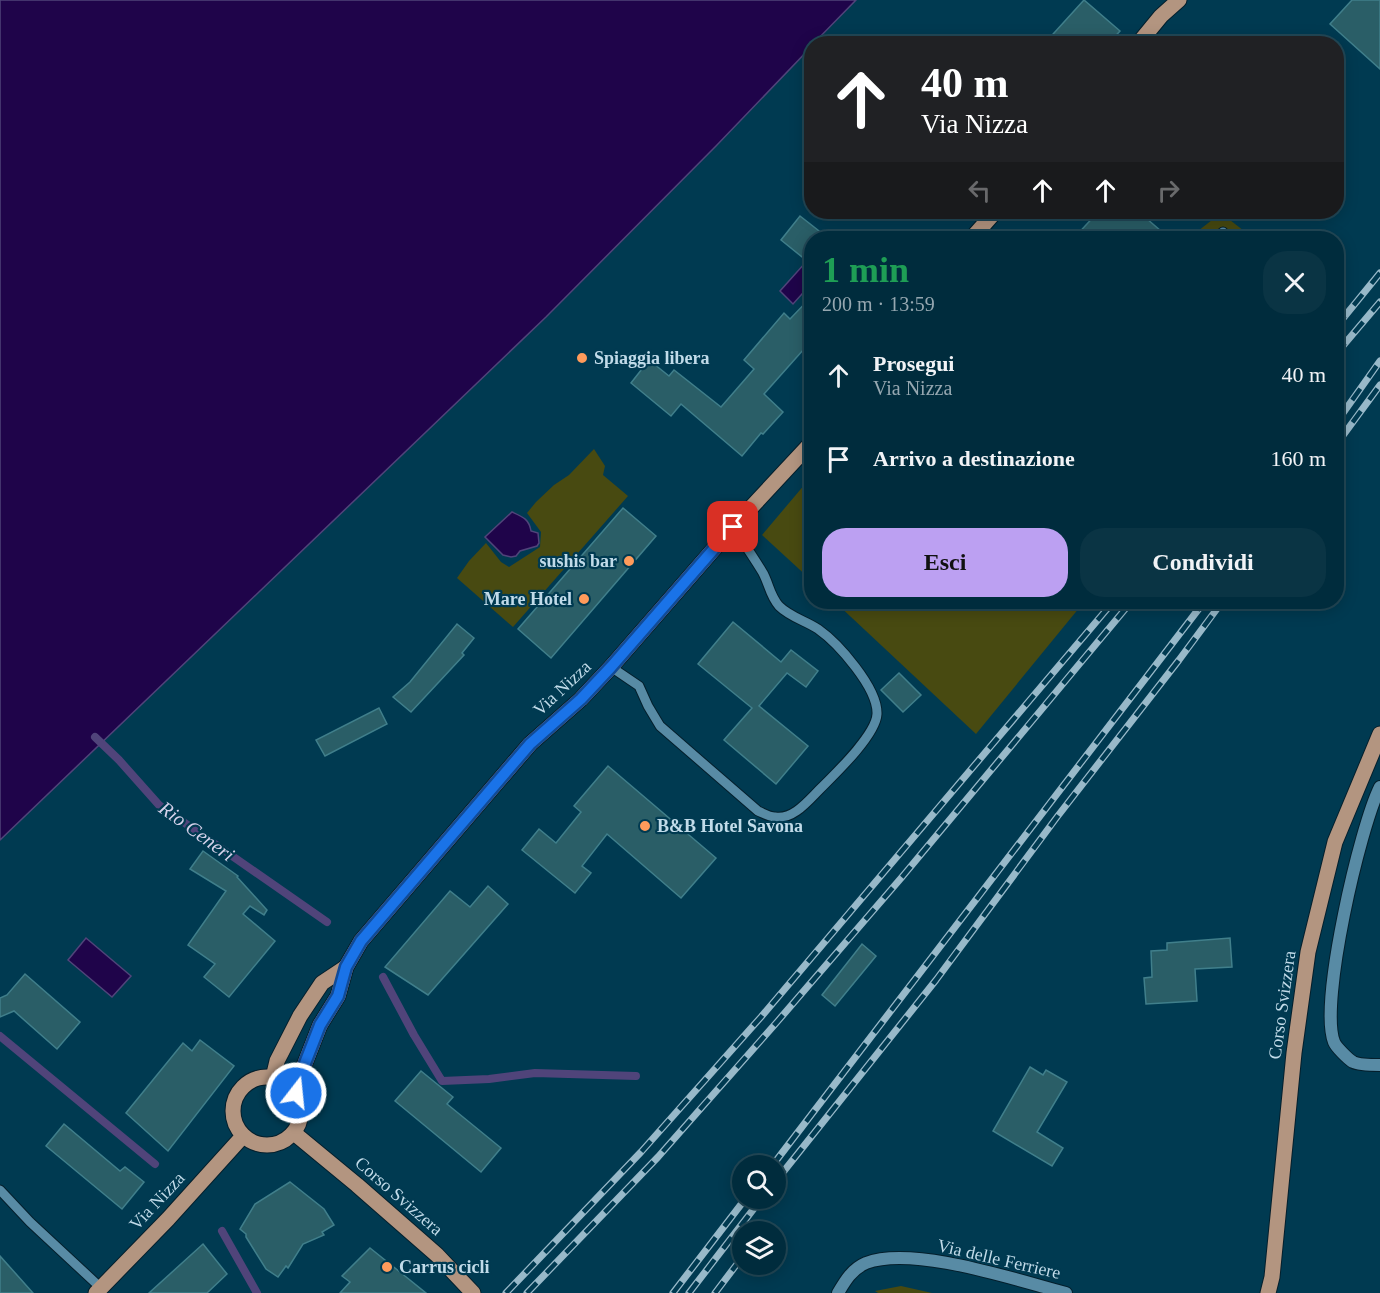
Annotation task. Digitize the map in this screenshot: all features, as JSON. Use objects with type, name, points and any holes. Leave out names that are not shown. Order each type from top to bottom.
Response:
[{"type":"main road","points":[[1145,36],[1161,16],[1179,0]]},
{"type":"main road","points":[[978,231],[989,219]]},
{"type":"main road","name":"Via Nizza","points":[[346,967],[361,941],[530,744],[581,699],[611,667],[733,527],[804,451]]},
{"type":"main road","name":"Corso Svizzera","points":[[1268,1293],[1294,1053],[1308,952],[1335,842],[1380,734]]},
{"type":"main road","points":[[273,1077],[277,1061],[300,1016],[322,983],[346,967]]},
{"type":"main road","points":[[296,1093],[300,1076],[320,1025],[338,996],[346,967]]},
{"type":"main road","points":[[262,1077],[273,1077],[290,1085],[296,1093],[302,1113],[294,1133],[286,1141],[264,1146],[253,1143],[236,1127],[233,1106],[236,1096],[252,1081],[262,1077]]},
{"type":"main road","name":"Corso Svizzera","points":[[294,1133],[436,1255],[473,1293]]},
{"type":"main road","name":"Via Nizza","points":[[99,1291],[243,1136]]},
{"type":"street","points":[[1380,787],[1356,859],[1333,981],[1329,1016],[1334,1043],[1353,1062],[1380,1065]]},
{"type":"street","name":"Via delle Ferriere","points":[[838,1293],[849,1275],[864,1264],[888,1258],[938,1261],[1066,1293]]},
{"type":"lane","points":[[611,667],[639,686],[660,726],[758,811],[775,818],[788,816],[804,804],[848,761],[873,727],[877,713],[870,687],[850,660],[818,629],[801,621],[780,606],[770,592],[764,575],[733,527]]},
{"type":"lane","points":[[0,1190],[99,1291]]},
{"type":"shaded area","points":[[0,0],[856,0],[821,36],[804,36],[804,54],[546,317],[0,840]]},
{"type":"shaded area","points":[[1213,219],[1229,219],[1244,231],[1198,231]]},
{"type":"shaded area","points":[[804,264],[804,292],[793,304],[780,291]]},
{"type":"shaded area","points":[[594,449],[605,466],[603,475],[628,496],[513,627],[457,578],[486,543],[501,562],[509,567],[540,547],[541,532],[527,513]]},
{"type":"shaded area","points":[[804,485],[804,574],[762,535]]},
{"type":"shaded area","points":[[512,512],[525,519],[531,531],[538,533],[539,543],[511,557],[503,555],[485,537]]},
{"type":"shaded area","points":[[842,609],[1078,609],[976,734]]},
{"type":"shaded area","points":[[86,938],[131,976],[112,997],[68,960]]},
{"type":"shaded area","points":[[901,1286],[932,1293],[878,1293],[875,1291]]},
{"type":"building","points":[[1084,0],[1120,31],[1115,36],[1051,36]]},
{"type":"building","points":[[1352,0],[1380,0],[1380,69],[1344,36],[1330,24]]},
{"type":"building","points":[[800,216],[819,231],[804,231],[804,259],[781,240]]},
{"type":"building","points":[[1092,219],[1147,219],[1161,231],[1080,231]]},
{"type":"building","points":[[804,304],[804,349],[764,394],[783,412],[742,456],[681,404],[671,416],[631,383],[649,360],[669,376],[674,370],[721,407],[754,369],[744,360],[784,313],[790,319]]},
{"type":"building","points":[[623,508],[656,536],[551,658],[518,629]]},
{"type":"building","points":[[733,622],[781,662],[791,650],[818,671],[806,687],[787,673],[759,706],[808,746],[776,784],[724,740],[752,708],[698,664]]},
{"type":"building","points":[[457,624],[474,638],[462,653],[464,655],[411,712],[393,697],[410,682]]},
{"type":"building","points":[[899,673],[921,695],[903,712],[881,690]]},
{"type":"building","points":[[379,708],[387,724],[325,756],[316,740]]},
{"type":"building","points":[[608,766],[716,858],[681,898],[607,834],[582,866],[591,873],[575,893],[522,850],[539,829],[556,843],[581,812],[574,806]]},
{"type":"building","points":[[203,851],[238,876],[267,910],[264,915],[250,906],[243,914],[275,941],[229,997],[204,977],[215,964],[188,945],[226,891],[190,869]]},
{"type":"building","points":[[488,886],[508,904],[428,995],[385,967],[450,891],[470,907]]},
{"type":"building","points":[[1230,938],[1232,967],[1195,969],[1197,1001],[1146,1004],[1144,978],[1152,977],[1151,951],[1167,950],[1167,943]]},
{"type":"building","points":[[862,944],[876,956],[835,1006],[822,995]]},
{"type":"building","points":[[25,974],[80,1022],[57,1049],[14,1011],[0,1017],[0,998],[7,995]]},
{"type":"building","points":[[200,1040],[234,1066],[168,1151],[126,1113],[183,1043],[192,1051]]},
{"type":"building","points":[[1030,1067],[1043,1075],[1046,1070],[1067,1082],[1037,1132],[1063,1148],[1052,1166],[993,1131]]},
{"type":"building","points":[[421,1071],[453,1097],[447,1104],[501,1148],[481,1172],[395,1101]]},
{"type":"building","points":[[64,1124],[120,1171],[125,1167],[144,1182],[122,1209],[46,1146]]},
{"type":"building","points":[[290,1182],[324,1209],[334,1225],[322,1232],[324,1235],[303,1244],[288,1268],[286,1266],[278,1277],[266,1269],[246,1234],[240,1229],[255,1204]]},
{"type":"building","points":[[203,1244],[227,1274],[207,1293],[149,1293]]},
{"type":"building","points":[[370,1248],[426,1293],[340,1293],[350,1282],[342,1276]]},
{"type":"building","points":[[0,1256],[33,1293],[0,1293]]},
{"type":"waterway","name":"Rio Ceneri","points":[[95,737],[159,805],[327,922]]},
{"type":"waterway","name":"Rio Ceneri","points":[[383,977],[442,1081],[489,1079],[535,1073],[636,1076]]},
{"type":"waterway","points":[[0,1036],[155,1164]]},
{"type":"waterway","points":[[222,1231],[257,1293]]},
{"type":"railway","points":[[1344,317],[1380,273]]},
{"type":"railway","points":[[1344,345],[1380,302]]},
{"type":"railway","points":[[1344,412],[1380,361]]},
{"type":"railway","points":[[1344,434],[1380,385]]},
{"type":"railway","points":[[506,1293],[641,1152],[761,1017],[1107,609]]},
{"type":"railway","points":[[527,1293],[658,1157],[777,1022],[902,877],[1125,609]]},
{"type":"railway","points":[[780,1155],[1199,609]]},
{"type":"railway","points":[[786,1168],[936,980],[1057,817],[1217,609]]},
{"type":"railway","points":[[673,1293],[738,1209]]},
{"type":"railway","points":[[689,1293],[754,1209]]},
{"type":"railway","points":[[715,1293],[732,1271]]},
{"type":"place","name":"Spiaggia libera","points":[[582,358]]},
{"type":"place","name":"sushis bar","points":[[629,561]]},
{"type":"place","name":"Mare Hotel","points":[[584,599]]},
{"type":"place","name":"B&B Hotel Savona","points":[[645,826]]},
{"type":"place","name":"Carrus cicli","points":[[387,1267]]},
{"type":"route","points":[[296,1093],[300,1076],[320,1025],[338,996],[346,967],[361,941],[530,744],[581,699],[611,667],[733,527]]}]
